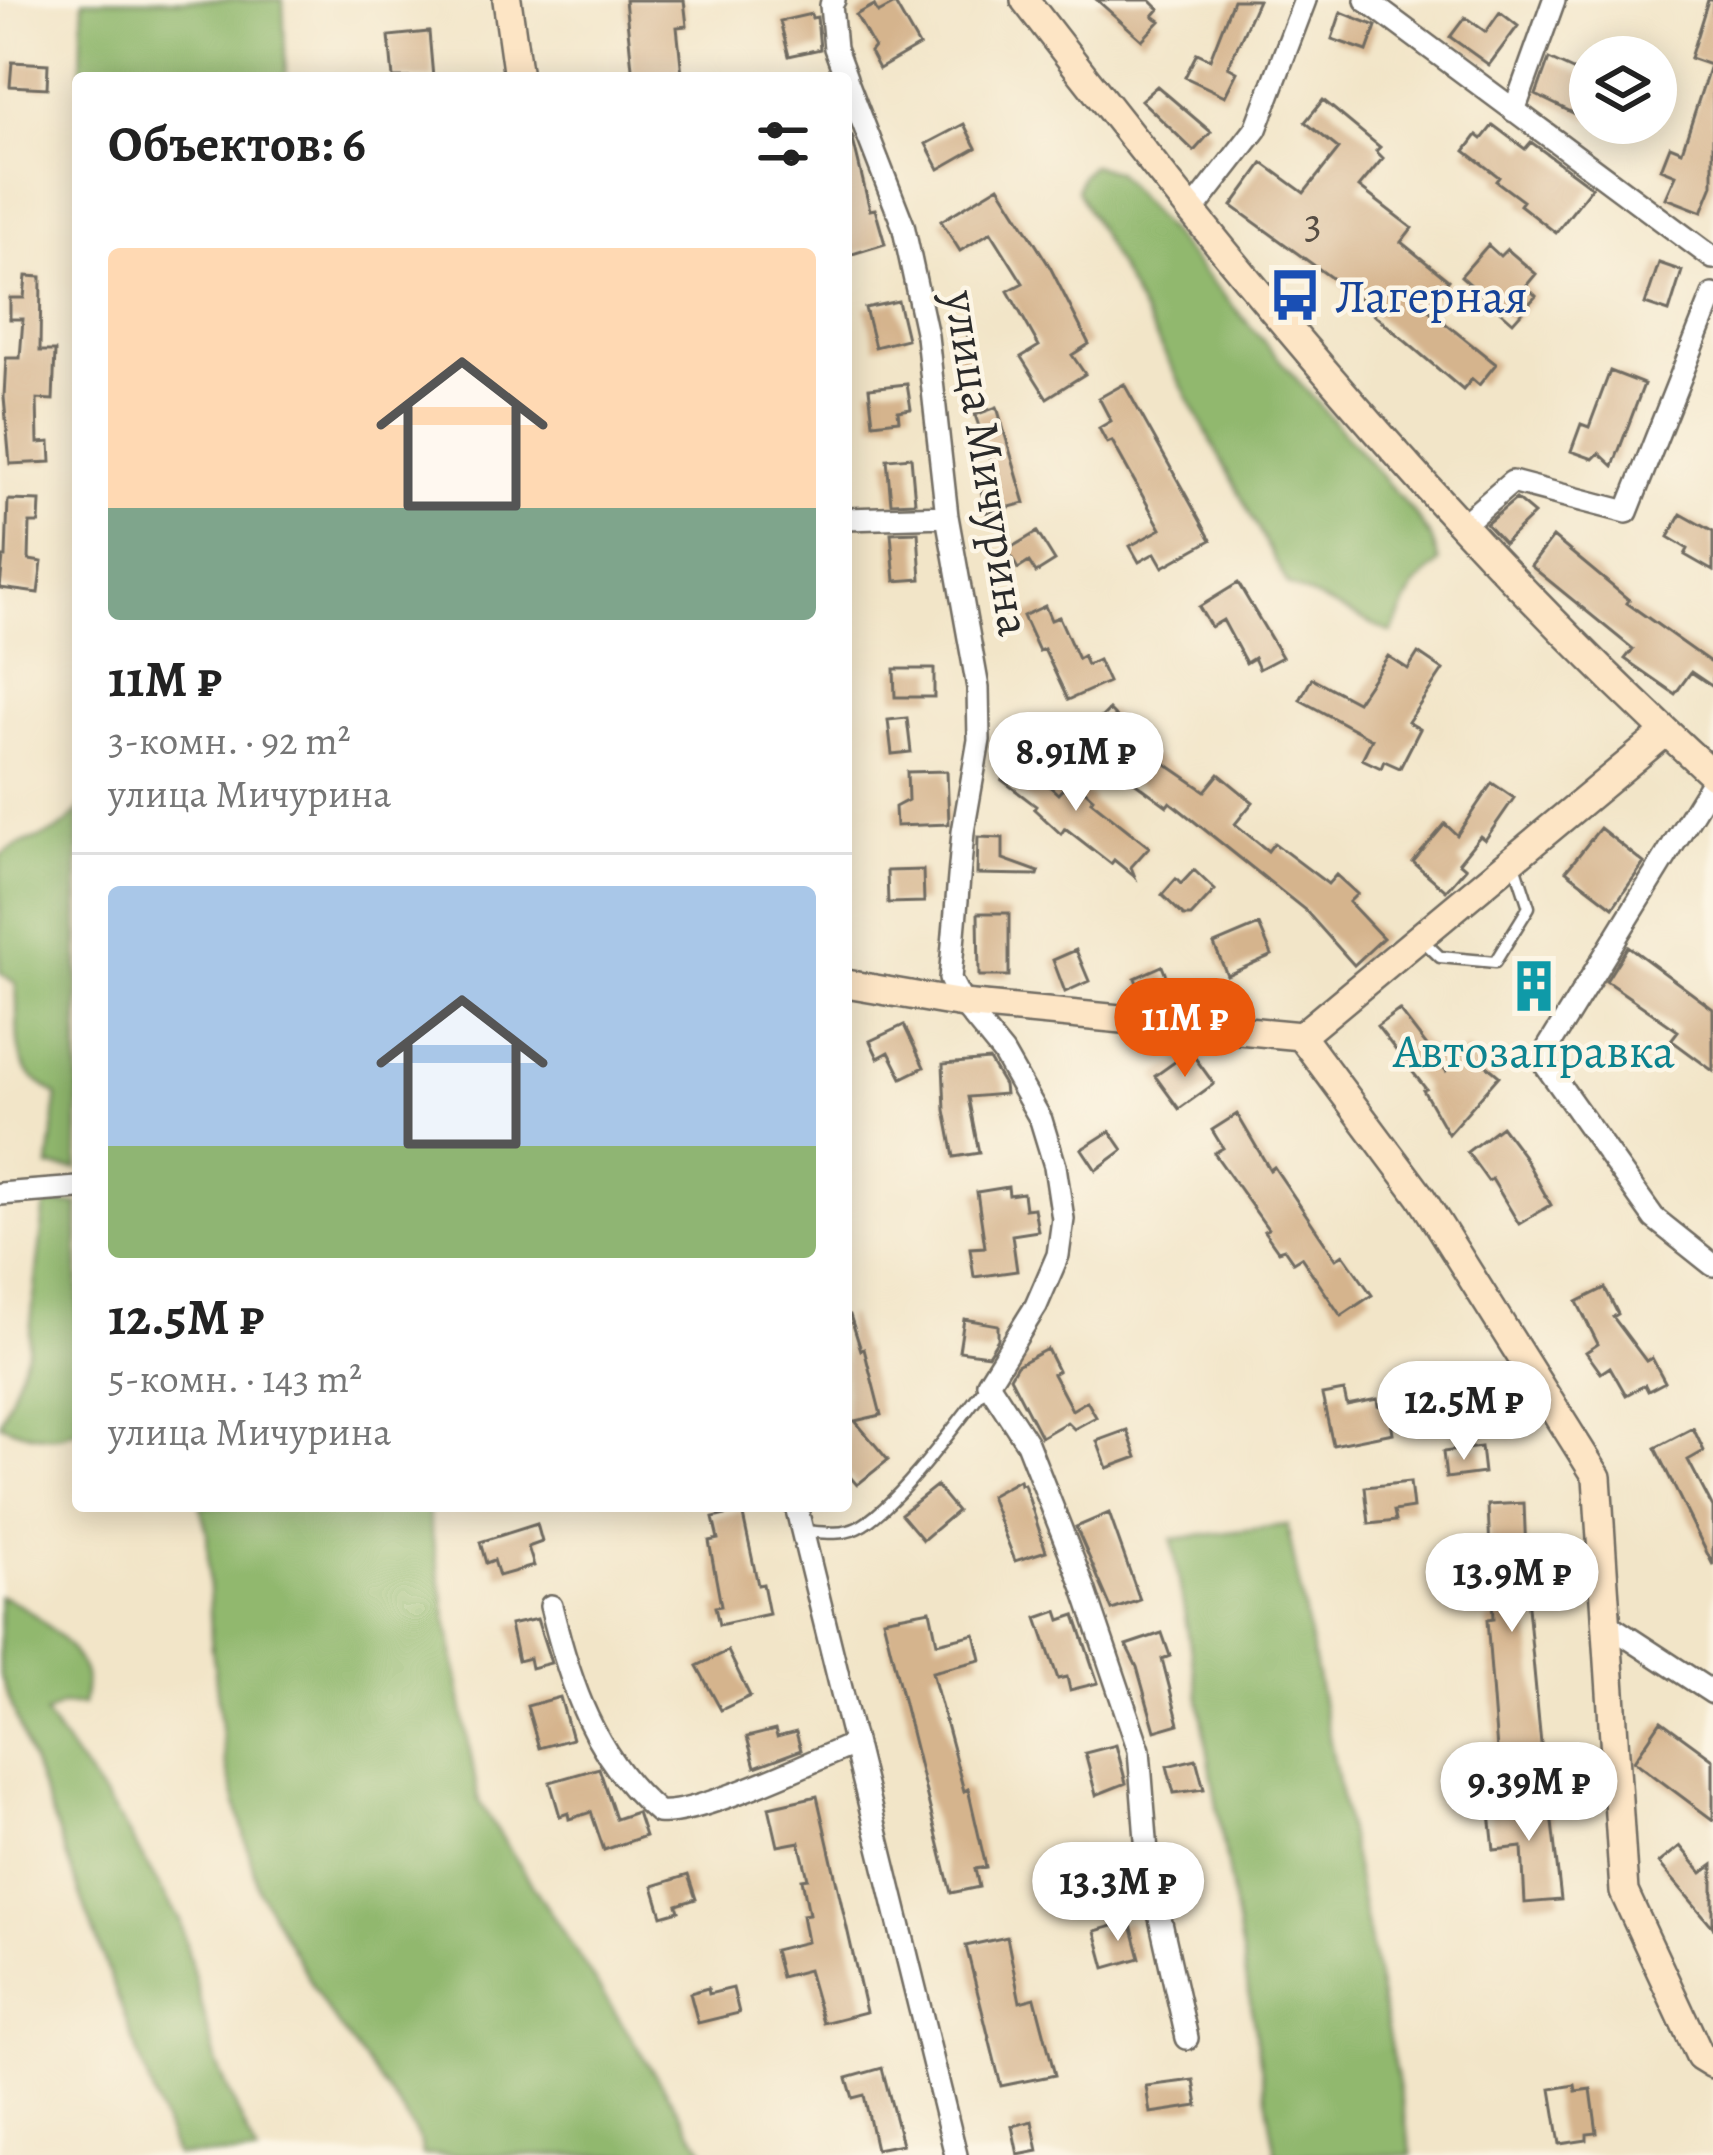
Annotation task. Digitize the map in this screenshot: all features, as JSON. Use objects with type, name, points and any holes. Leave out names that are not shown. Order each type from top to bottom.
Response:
[{"type":"street","points":[[507,0],[517,72]]},
{"type":"street","name":"улица Мичурина","points":[[834,0],[835,48],[844,72]]},
{"type":"street","points":[[1025,0],[1190,214],[1460,527],[1713,778],[1541,1060],[1654,1218],[1713,1265]]},
{"type":"street","points":[[1190,214],[1256,129],[1305,0]]},
{"type":"street","points":[[1366,0],[1713,259]]},
{"type":"street","points":[[1514,110],[1554,0]]},
{"type":"street","name":"улица Мичурина","points":[[852,94],[903,225],[928,336],[947,516],[978,688],[979,740],[963,832],[950,979],[963,1004]]},
{"type":"street","points":[[1460,527],[1512,482],[1627,512],[1713,295]]},
{"type":"street","points":[[852,519],[947,516]]},
{"type":"street","points":[[852,985],[963,1004],[1301,1036],[1666,732]]},
{"type":"street","points":[[963,1004],[1004,1053],[1041,1120],[1055,1166],[1063,1219],[1058,1255],[1036,1306],[988,1383],[1027,1443],[1084,1588],[1139,1750],[1148,1865],[1187,2038]]},
{"type":"street","points":[[1301,1036],[1421,1197],[1598,1477],[1624,1892],[1700,2056],[1713,2064]]},
{"type":"street","points":[[0,1194],[72,1188]]},
{"type":"street","points":[[797,1512],[956,2155]]},
{"type":"street","points":[[551,1606],[565,1663],[592,1732],[619,1772],[658,1812],[707,1803],[854,1744]]},
{"type":"street","points":[[1606,1623],[1713,1693]]},
{"type":"lane","points":[[1419,936],[1440,957],[1495,962],[1529,907],[1513,858]]},
{"type":"lane","points":[[802,1531],[842,1533],[861,1527],[929,1459],[988,1383]]},
{"type":"green space","points":[[83,0],[283,0],[286,72],[81,72]]},
{"type":"green space","points":[[1092,165],[1115,171],[1432,540],[1439,562],[1413,588],[1392,633],[1288,585],[1077,190]]},
{"type":"green space","points":[[72,817],[72,1169],[49,1167],[57,1096],[29,1074],[22,1061],[15,983],[0,972],[0,856]]},
{"type":"green space","points":[[45,1204],[72,1204],[72,1432],[29,1434],[0,1424],[28,1349]]},
{"type":"green space","points":[[202,1512],[428,1512],[479,1802],[707,2155],[422,2155],[421,2143],[403,2113],[326,2009],[259,1891],[225,1762],[211,1638],[207,1531]]},
{"type":"green space","points":[[1287,1525],[1412,2155],[1276,2155],[1172,1539]]},
{"type":"green space","points":[[0,1596],[50,1628],[80,1663],[86,1678],[83,1705],[61,1705],[45,1715],[122,1823],[180,1921],[217,2065],[257,2155],[175,2155],[0,1674]]},
{"type":"building","points":[[625,0],[684,0],[687,26],[677,27],[682,72],[632,72]]},
{"type":"building","points":[[1097,0],[1150,0],[1159,9],[1153,16],[1160,21],[1142,40]]},
{"type":"building","points":[[1233,0],[1258,0],[1228,67],[1237,72],[1225,96],[1185,77],[1197,53],[1210,59]]},
{"type":"building","points":[[1708,0],[1713,0],[1713,66],[1690,58]]},
{"type":"building","points":[[895,4],[919,46],[879,69],[870,52],[874,47],[856,15],[874,5],[878,13]]},
{"type":"building","points":[[1341,12],[1376,26],[1367,51],[1332,39]]},
{"type":"building","points":[[1500,12],[1518,26],[1489,65],[1450,37],[1465,17],[1486,32]]},
{"type":"building","points":[[811,14],[817,17],[820,49],[789,56],[780,21]]},
{"type":"building","points":[[429,32],[432,72],[392,72],[389,36]]},
{"type":"building","points":[[1549,59],[1569,68],[1569,111],[1536,95]]},
{"type":"building","points":[[12,62],[48,64],[47,88],[10,86]]},
{"type":"building","points":[[1709,68],[1713,68],[1713,185],[1702,212],[1666,198],[1676,175],[1661,169],[1670,146],[1682,151]]},
{"type":"building","points":[[1157,86],[1211,132],[1194,151],[1141,100]]},
{"type":"building","points":[[1323,100],[1380,147],[1376,151],[1383,158],[1359,187],[1412,228],[1401,242],[1448,280],[1426,308],[1496,364],[1479,385],[1472,379],[1463,390],[1371,312],[1373,308],[1232,206],[1263,163],[1304,193],[1339,149],[1305,122]]},
{"type":"building","points":[[964,124],[976,148],[939,169],[926,144]]},
{"type":"building","points":[[1493,125],[1525,149],[1531,142],[1592,187],[1556,233],[1465,151]]},
{"type":"building","points":[[852,136],[870,210],[875,209],[885,244],[852,254]]},
{"type":"building","points":[[999,186],[1050,267],[1089,344],[1072,355],[1085,374],[1047,398],[1021,357],[1039,346],[1008,291],[1023,283],[991,232],[960,251],[941,221]]},
{"type":"building","points":[[1488,245],[1500,256],[1507,249],[1536,274],[1526,286],[1536,296],[1513,322],[1461,276]]},
{"type":"building","points":[[1659,263],[1682,271],[1669,312],[1645,304]]},
{"type":"building","points":[[26,276],[41,277],[40,351],[55,351],[53,400],[37,399],[38,443],[50,442],[51,462],[10,464],[6,358],[20,358],[23,319],[10,319],[10,298],[24,298]]},
{"type":"building","points":[[898,301],[907,339],[875,347],[865,308]]},
{"type":"building","points":[[966,329],[973,359],[954,363],[947,334]]},
{"type":"building","points":[[1610,371],[1644,384],[1613,466],[1599,453],[1593,459],[1571,451],[1581,424],[1589,427]]},
{"type":"building","points":[[907,384],[911,409],[898,411],[899,420],[873,423],[869,388]]},
{"type":"building","points":[[1124,384],[1211,540],[1163,567],[1155,553],[1139,562],[1130,546],[1161,529],[1112,441],[1107,443],[1099,428],[1111,421],[1099,398]]},
{"type":"building","points":[[997,407],[1025,503],[987,513],[975,469],[992,464],[975,415]]},
{"type":"building","points":[[911,457],[915,502],[891,503],[887,459]]},
{"type":"building","points":[[1516,499],[1534,514],[1504,543],[1486,524]]},
{"type":"building","points":[[8,500],[40,501],[39,523],[30,523],[29,560],[42,562],[38,593],[0,588]]},
{"type":"building","points":[[1681,514],[1713,532],[1713,571],[1685,555],[1688,549],[1668,537]]},
{"type":"building","points":[[918,532],[921,579],[895,581],[891,533]]},
{"type":"building","points":[[1037,532],[1055,561],[1036,573],[1029,562],[1018,569],[1007,550]]},
{"type":"building","points":[[1553,537],[1627,603],[1713,664],[1713,687],[1691,672],[1675,694],[1625,659],[1633,649],[1531,566]]},
{"type":"building","points":[[1238,583],[1282,657],[1259,669],[1254,658],[1246,663],[1223,620],[1211,627],[1199,607]]},
{"type":"building","points":[[1045,606],[1051,620],[1059,617],[1078,659],[1083,656],[1087,665],[1098,660],[1108,682],[1068,700],[1023,616]]},
{"type":"building","points":[[1418,653],[1443,670],[1408,722],[1420,729],[1400,768],[1384,761],[1381,768],[1362,759],[1372,739],[1300,700],[1312,678],[1357,702],[1388,656],[1408,669]]},
{"type":"building","points":[[894,669],[934,669],[934,697],[895,697]]},
{"type":"building","points":[[1109,710],[1153,755],[1205,791],[1219,774],[1253,802],[1235,824],[1268,851],[1274,843],[1328,884],[1336,875],[1357,894],[1349,902],[1383,938],[1354,965],[1305,910],[1170,802],[1167,806],[1133,781],[1087,732]]},
{"type":"building","points":[[907,718],[911,752],[892,754],[888,720]]},
{"type":"building","points":[[1026,749],[1041,761],[1033,771],[1058,794],[1072,779],[1091,801],[1149,847],[1131,867],[1135,877],[1065,828],[1061,834],[1036,806],[1002,780]]},
{"type":"building","points":[[947,771],[949,824],[896,826],[895,807],[908,800],[907,772]]},
{"type":"building","points":[[1492,783],[1514,798],[1485,840],[1480,836],[1459,862],[1466,868],[1446,891],[1413,862],[1445,824],[1457,835]]},
{"type":"building","points":[[1600,828],[1644,863],[1613,907],[1566,871]]},
{"type":"building","points":[[978,837],[1003,838],[1003,859],[1038,875],[977,874]]},
{"type":"building","points":[[923,870],[924,902],[888,903],[887,871]]},
{"type":"building","points":[[1194,870],[1215,890],[1191,916],[1184,916],[1162,895],[1176,879],[1181,884]]},
{"type":"building","points":[[978,913],[1009,913],[1009,976],[979,976]]},
{"type":"building","points":[[1259,925],[1272,955],[1227,975],[1214,944]]},
{"type":"building","points":[[1628,946],[1713,1009],[1713,1071],[1671,1040],[1678,1031],[1606,981]]},
{"type":"building","points":[[1076,950],[1089,981],[1065,992],[1053,960]]},
{"type":"building","points":[[1162,966],[1173,993],[1145,1003],[1135,978]]},
{"type":"building","name":"Автозаправка","points":[[1535,968],[1550,980],[1533,1003],[1518,992]]},
{"type":"building","points":[[1399,1010],[1446,1071],[1466,1048],[1499,1076],[1448,1134],[1426,1089],[1377,1026]]},
{"type":"building","points":[[904,1025],[924,1067],[902,1078],[889,1052],[878,1058],[870,1041]]},
{"type":"building","points":[[1190,1051],[1214,1084],[1179,1109],[1155,1076]]},
{"type":"building","points":[[989,1060],[1005,1094],[968,1097],[979,1153],[954,1157],[943,1064]]},
{"type":"building","points":[[1237,1114],[1270,1170],[1274,1167],[1336,1259],[1343,1254],[1372,1295],[1341,1316],[1301,1257],[1293,1262],[1284,1249],[1278,1251],[1264,1231],[1268,1229],[1214,1153],[1223,1148],[1212,1130]]},
{"type":"building","points":[[1501,1126],[1551,1205],[1519,1224],[1492,1179],[1488,1181],[1467,1152]]},
{"type":"building","points":[[1110,1131],[1123,1150],[1096,1170],[1082,1149]]},
{"type":"building","points":[[1008,1187],[1009,1195],[1023,1193],[1025,1209],[1034,1208],[1038,1231],[1012,1235],[1017,1271],[974,1277],[970,1248],[985,1247],[977,1192]]},
{"type":"building","points":[[1605,1288],[1618,1314],[1613,1317],[1646,1361],[1652,1358],[1665,1382],[1648,1391],[1645,1385],[1626,1395],[1610,1367],[1601,1373],[1586,1352],[1598,1344],[1577,1302]]},
{"type":"building","points":[[964,1319],[998,1325],[998,1339],[988,1355],[959,1351]]},
{"type":"building","points":[[852,1321],[881,1415],[855,1421],[888,1460],[857,1485],[852,1479]]},
{"type":"building","points":[[1047,1349],[1058,1371],[1053,1374],[1072,1410],[1087,1401],[1096,1417],[1074,1429],[1067,1422],[1041,1437],[1010,1377],[1017,1365]]},
{"type":"building","points":[[1344,1391],[1347,1405],[1377,1399],[1378,1406],[1388,1404],[1393,1433],[1333,1445],[1322,1395]]},
{"type":"building","points":[[1693,1428],[1704,1451],[1688,1460],[1713,1508],[1713,1565],[1655,1448]]},
{"type":"building","points":[[1127,1430],[1137,1457],[1107,1468],[1097,1441]]},
{"type":"building","points":[[1481,1447],[1484,1473],[1446,1478],[1443,1452]]},
{"type":"building","points":[[1019,1480],[1046,1551],[1015,1561],[990,1496]]},
{"type":"building","points":[[1410,1482],[1413,1508],[1394,1511],[1396,1521],[1369,1524],[1365,1487]]},
{"type":"building","points":[[936,1486],[957,1511],[923,1540],[901,1514]]},
{"type":"building","points":[[1524,1503],[1542,1754],[1504,1756],[1504,1749],[1497,1750],[1487,1620],[1493,1619],[1488,1505]]},
{"type":"building","points":[[742,1512],[769,1614],[719,1625],[715,1607],[721,1606],[709,1541],[718,1539],[713,1518]]},
{"type":"building","points":[[1109,1513],[1140,1600],[1112,1610],[1076,1527]]},
{"type":"building","points":[[537,1524],[542,1542],[528,1547],[534,1566],[499,1576],[494,1560],[486,1563],[480,1542]]},
{"type":"building","points":[[930,1610],[937,1643],[975,1634],[981,1660],[932,1672],[986,1867],[975,1869],[979,1887],[951,1893],[883,1619]]},
{"type":"building","points":[[1057,1611],[1060,1620],[1075,1615],[1098,1683],[1070,1690],[1067,1677],[1058,1679],[1037,1618]]},
{"type":"building","points":[[537,1619],[551,1663],[531,1668],[529,1658],[518,1661],[510,1625]]},
{"type":"building","points":[[1162,1633],[1170,1656],[1162,1659],[1179,1724],[1155,1731],[1126,1645]]},
{"type":"building","points":[[728,1651],[750,1696],[721,1710],[697,1666]]},
{"type":"building","points":[[560,1697],[572,1739],[539,1748],[527,1706]]},
{"type":"building","points":[[1661,1721],[1713,1759],[1713,1820],[1634,1761]]},
{"type":"building","points":[[775,1730],[777,1737],[796,1732],[801,1750],[755,1767],[747,1737]]},
{"type":"building","points":[[1116,1745],[1126,1783],[1096,1795],[1085,1753]]},
{"type":"building","points":[[1196,1759],[1204,1789],[1174,1793],[1167,1766]]},
{"type":"building","points":[[599,1768],[616,1819],[637,1812],[645,1836],[604,1850],[591,1812],[569,1819],[568,1813],[560,1816],[550,1782]]},
{"type":"building","points":[[817,1796],[866,2012],[823,2023],[808,1970],[781,1977],[774,1950],[807,1942],[802,1915],[809,1914],[802,1879],[808,1878],[799,1842],[778,1846],[769,1807]]},
{"type":"building","points":[[1549,1797],[1561,1900],[1525,1903],[1522,1847],[1494,1850],[1489,1804]]},
{"type":"building","points":[[1680,1846],[1702,1873],[1713,1865],[1713,1927],[1659,1863]]},
{"type":"building","points":[[1125,1855],[1133,1882],[1099,1893],[1091,1865]]},
{"type":"building","points":[[688,1875],[696,1899],[662,1916],[653,1886]]},
{"type":"building","points":[[1130,1921],[1140,1958],[1105,1968],[1095,1931]]},
{"type":"building","points":[[1007,1937],[1020,2002],[1035,1998],[1055,2075],[1001,2086],[966,1946]]},
{"type":"building","points":[[708,1988],[709,1994],[733,1988],[739,2013],[698,2023],[690,1993]]},
{"type":"building","points":[[882,2068],[902,2144],[876,2149],[864,2095],[853,2098],[847,2078]]},
{"type":"building","points":[[1194,2080],[1198,2106],[1150,2113],[1146,2086]]},
{"type":"building","points":[[1575,2085],[1576,2091],[1591,2089],[1597,2133],[1587,2134],[1587,2140],[1560,2144],[1551,2089]]},
{"type":"building","points":[[1032,2121],[1038,2151],[1018,2155],[1012,2126]]},
{"type":"place","name":"Лагерная","points":[[1295,295]]},
{"type":"place","name":"Автозаправка","points":[[1534,986]]}]
